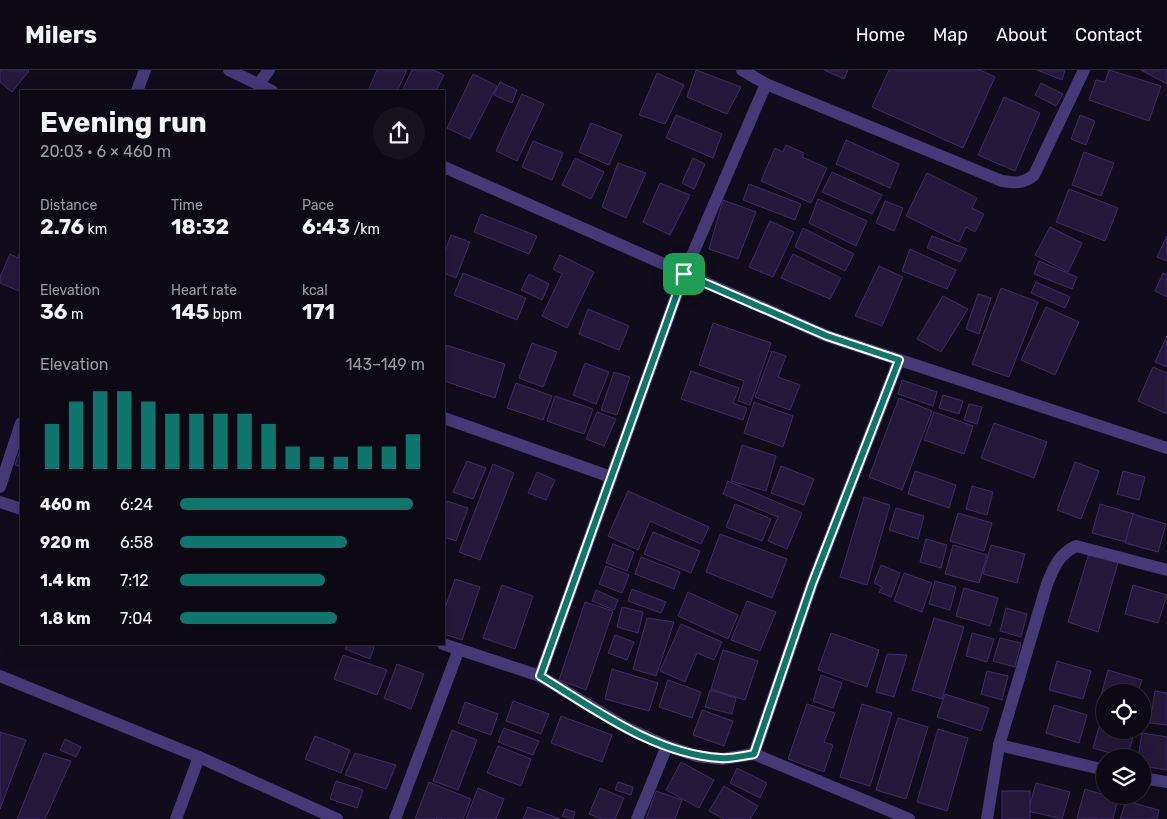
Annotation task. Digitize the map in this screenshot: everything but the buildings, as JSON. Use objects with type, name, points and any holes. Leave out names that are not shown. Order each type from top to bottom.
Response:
[{"type":"street","points":[[137,90],[145,70]]},
{"type":"street","points":[[229,70],[270,90]]},
{"type":"street","points":[[258,85],[270,70]]},
{"type":"street","points":[[742,70],[766,84],[993,177],[1014,183],[1026,182],[1034,175],[1084,70]]},
{"type":"street","points":[[540,676],[684,274],[766,84]]},
{"type":"street","points":[[445,168],[827,336],[1167,448]]},
{"type":"street","points":[[754,754],[812,584],[899,360]]},
{"type":"street","points":[[445,418],[611,477]]},
{"type":"street","points":[[0,488],[20,426]]},
{"type":"street","points":[[0,502],[20,509]]},
{"type":"street","points":[[986,819],[1000,745],[1047,584],[1056,563],[1065,551],[1076,546],[1167,570]]},
{"type":"street","points":[[445,644],[540,676],[627,728],[667,746],[697,756],[722,759],[754,754],[909,819]]},
{"type":"street","points":[[395,819],[458,649]]},
{"type":"street","points":[[0,676],[199,757],[337,819]]},
{"type":"street","points":[[1000,745],[1096,768]]},
{"type":"street","points":[[637,819],[667,746]]},
{"type":"street","points":[[176,819],[199,757]]},
{"type":"street","points":[[1151,779],[1167,782]]},
{"type":"route","points":[[684,274],[827,336],[899,360],[812,584],[754,754],[722,759],[697,756],[667,746],[627,728],[540,676],[684,274]]}]
